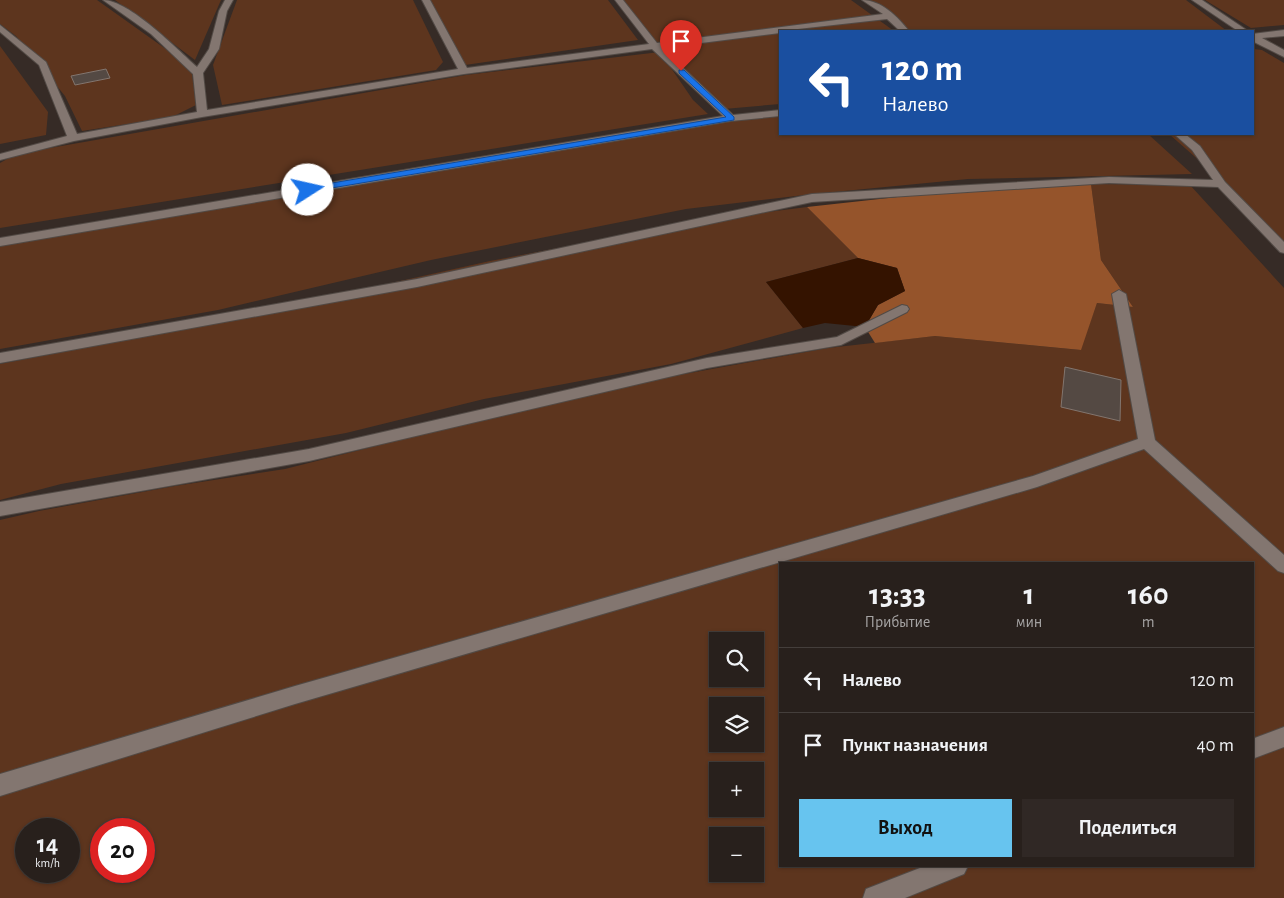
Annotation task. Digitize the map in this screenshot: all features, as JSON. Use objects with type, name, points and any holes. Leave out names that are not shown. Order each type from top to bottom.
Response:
[{"type":"lane","points":[[107,0],[154,32],[198,73]]},
{"type":"lane","points":[[202,114],[198,73],[214,49],[223,11],[229,0]]},
{"type":"lane","points":[[426,0],[464,71]]},
{"type":"lane","points":[[619,0],[656,48],[731,118]]},
{"type":"lane","points":[[866,0],[890,16],[904,30]]},
{"type":"lane","points":[[1196,0],[1242,30]]},
{"type":"lane","points":[[780,30],[890,16]]},
{"type":"lane","points":[[0,28],[43,64],[72,138]]},
{"type":"lane","points":[[0,157],[72,138],[202,114],[464,71],[656,48],[779,30]]},
{"type":"lane","points":[[1254,37],[1284,33]]},
{"type":"lane","points":[[1254,38],[1284,54]]},
{"type":"lane","points":[[0,242],[731,118],[779,113]]},
{"type":"lane","points":[[1180,135],[1196,148],[1221,184],[1284,249]]},
{"type":"lane","points":[[0,358],[417,282],[812,198],[1109,180],[1221,184]]},
{"type":"lane","points":[[1119,294],[1147,442],[1284,566]]},
{"type":"lane","points":[[0,509],[309,455],[707,363],[841,341],[902,310]]},
{"type":"lane","points":[[0,785],[295,695],[1037,481],[1147,442]]},
{"type":"lane","points":[[1254,749],[1284,737]]},
{"type":"lane","points":[[875,898],[953,867]]},
{"type":"shaded area","points":[[0,0],[97,0],[191,67],[196,105],[172,117],[82,131],[65,96],[16,36],[0,24]]},
{"type":"shaded area","points":[[115,0],[221,0],[195,60]]},
{"type":"shaded area","points":[[237,0],[413,0],[443,62],[436,70],[222,105],[213,65]]},
{"type":"shaded area","points":[[427,0],[608,0],[638,40],[465,65]]},
{"type":"shaded area","points":[[619,0],[851,0],[893,30],[779,30],[779,104],[724,109],[652,37]]},
{"type":"shaded area","points":[[867,0],[1186,0],[1226,30],[909,30]]},
{"type":"shaded area","points":[[1205,0],[1284,0],[1284,25],[1251,28]]},
{"type":"shaded area","points":[[0,46],[48,112],[46,135],[0,144]]},
{"type":"shaded area","points":[[1254,49],[1262,50],[1284,63],[1284,247],[1211,171],[1170,135],[1254,135]]},
{"type":"shaded area","points":[[660,52],[693,100],[708,114],[0,228],[0,163],[16,154],[466,75]]},
{"type":"shaded area","points":[[779,112],[779,135],[1149,135],[1192,174],[968,179],[686,209],[431,260],[218,310],[0,349],[0,240]]},
{"type":"shaded area","points":[[1091,184],[1190,185],[1284,288],[1284,898],[0,898],[0,520],[175,486],[285,469],[471,422],[668,377],[828,348],[935,336],[1080,350],[1097,303],[1133,307],[1101,260]]},
{"type":"shaded area","points":[[1091,184],[1101,260],[1133,307],[1097,303],[1081,350],[935,336],[875,343],[865,327],[878,305],[905,291],[897,268],[858,258],[807,207],[970,189]]},
{"type":"shaded area","points":[[807,207],[858,258],[766,282],[803,328],[671,364],[484,399],[346,433],[61,484],[0,500],[0,364],[207,324],[490,261],[705,220]]},
{"type":"shaded area","points":[[858,258],[897,268],[905,291],[878,305],[865,327],[825,323],[803,328],[766,282]]},
{"type":"building","points":[[106,69],[110,78],[75,85],[71,76]]},
{"type":"building","points":[[1065,367],[1121,380],[1120,421],[1061,407]]},
{"type":"route","points":[[308,190],[731,118],[681,71]]}]
